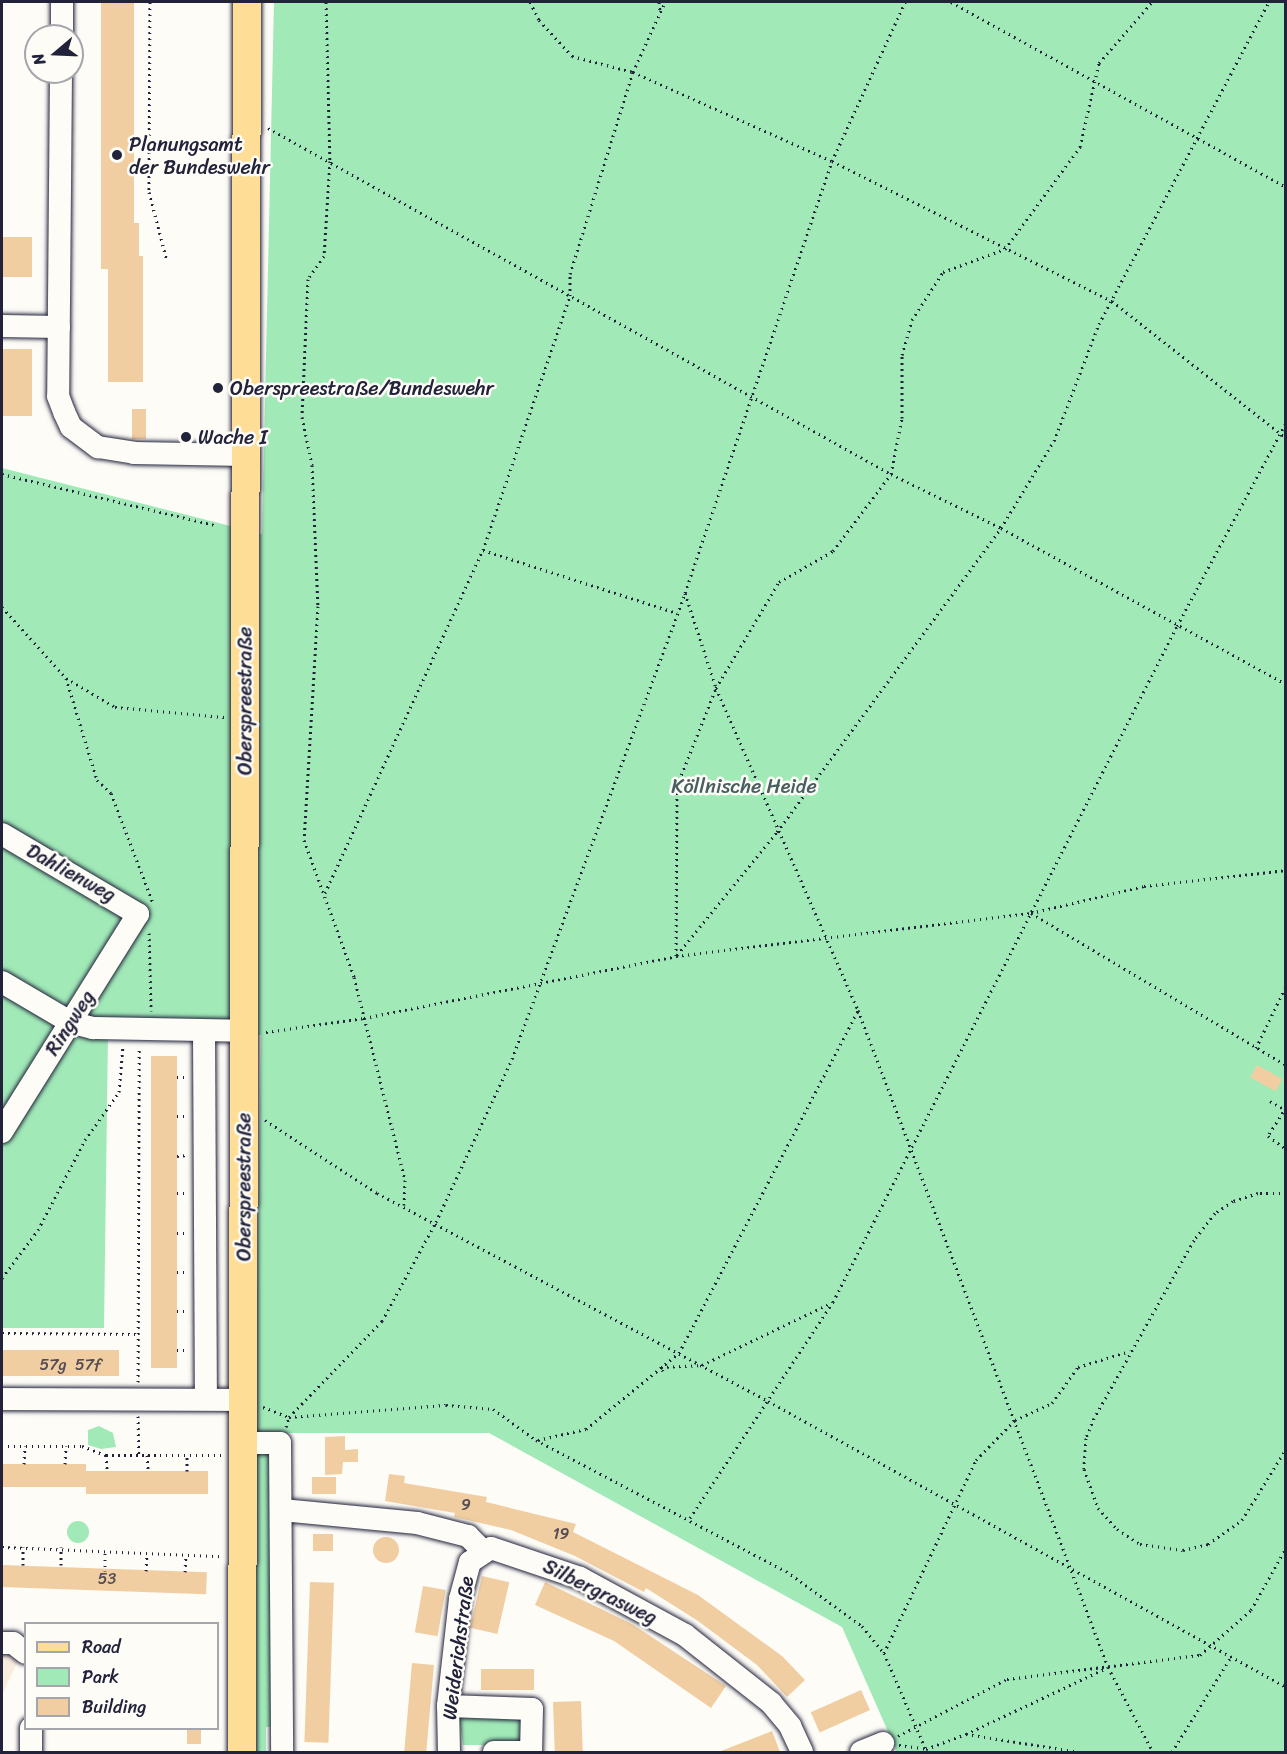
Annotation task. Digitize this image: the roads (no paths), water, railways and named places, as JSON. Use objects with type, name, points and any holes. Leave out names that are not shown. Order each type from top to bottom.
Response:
[{"type":"main road","name":"Oberspreestraße","points":[[242,1752],[247,2]]},
{"type":"street","points":[[62,2],[62,24]]},
{"type":"street","points":[[61,84],[58,396],[71,428],[98,447],[134,453],[245,455]]},
{"type":"street","points":[[2,326],[59,327]]},
{"type":"street","name":"Dahlienweg","points":[[2,834],[147,918]]},
{"type":"street","name":"Ringweg","points":[[2,1132],[70,1022],[147,918]]},
{"type":"street","points":[[2,982],[70,1022],[138,1030],[244,1031]]},
{"type":"street","points":[[204,1031],[206,1397]]},
{"type":"street","points":[[2,1399],[206,1397],[243,1400]]},
{"type":"street","points":[[243,1449],[280,1443],[282,1752]]},
{"type":"street","name":"Silbergrasweg","points":[[282,1510],[417,1523],[468,1536],[482,1550],[491,1548],[529,1558],[580,1578],[684,1635],[771,1703],[790,1726],[802,1752]]},
{"type":"street","name":"Weiderichstraße","points":[[449,1752],[448,1707],[465,1576],[470,1562],[482,1550]]},
{"type":"street","points":[[2,1643],[13,1643],[24,1651]]},
{"type":"street","points":[[448,1707],[532,1709],[531,1752],[494,1752]]},
{"type":"street","points":[[31,1730],[32,1752]]},
{"type":"street","points":[[861,1752],[883,1743]]},
{"type":"place","name":"Planungsamt der Bundeswehr","points":[[117,155]]},
{"type":"place","name":"Oberspreestraße/Bundeswehr","points":[[218,388]]},
{"type":"place","name":"Wache I","points":[[186,437]]},
{"type":"park label","name":"Köllnische Heide","points":[[744,786]]}]
